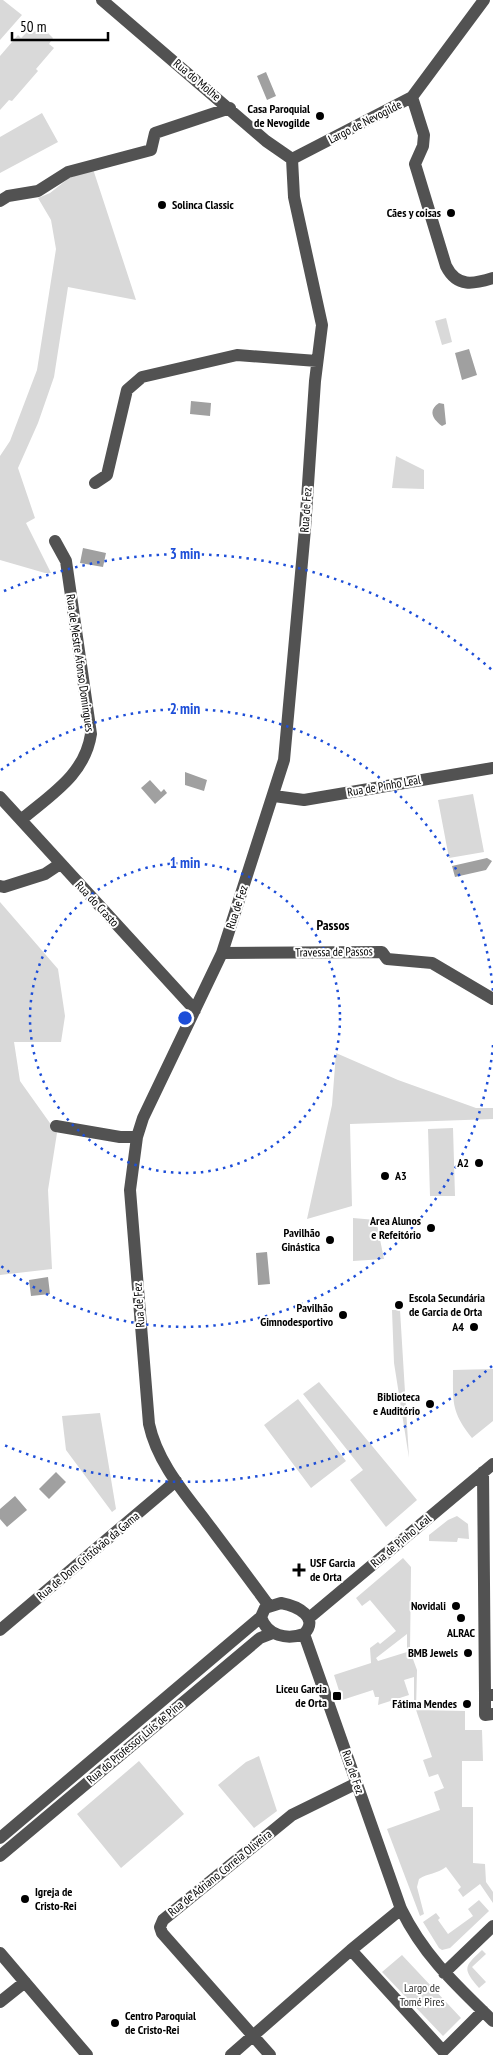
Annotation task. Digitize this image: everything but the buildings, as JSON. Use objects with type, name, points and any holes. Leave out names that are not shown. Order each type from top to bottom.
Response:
[{"type":"street","name":"Rua do Molhe","points":[[102,0],[230,108],[266,141],[292,159]]},
{"type":"street","name":"Largo de Nevogilde","points":[[292,159],[412,98],[486,1]]},
{"type":"street","points":[[412,98],[424,135],[423,146],[415,164],[446,266],[450,274],[466,284],[473,284],[493,278]]},
{"type":"street","points":[[3,196],[38,191],[68,172],[151,150],[155,134],[230,108]]},
{"type":"street","name":"Rua de Fez","points":[[269,1606],[176,1481],[156,1451],[148,1424],[130,1190],[137,1136],[143,1118],[222,953],[284,760],[317,361],[322,325],[294,197],[292,159]]},
{"type":"street","points":[[95,483],[107,475],[127,390],[142,377],[237,355],[317,361]]},
{"type":"street","name":"Rua de Mestre Afonso Domingues","points":[[21,820],[77,772],[86,753],[91,734],[66,561],[55,541]]},
{"type":"street","name":"Rua de Pinho Leal","points":[[274,796],[304,800],[493,768]]},
{"type":"street","name":"Rua do Crasto","points":[[0,797],[196,1010]]},
{"type":"street","points":[[0,886],[4,887],[45,874],[60,864]]},
{"type":"street","name":"Travessa de Passos","points":[[222,953],[382,952],[387,958],[432,963],[493,999]]},
{"type":"street","points":[[56,1126],[120,1137],[137,1136]]},
{"type":"street","points":[[488,1468],[489,1695],[485,1714],[493,1714]]},
{"type":"street","name":"Rua de Pinho Leal","points":[[309,1618],[488,1468]]},
{"type":"street","name":"Rua de Dom Cristóvão da Gama","points":[[0,1630],[176,1481]]},
{"type":"street","points":[[281,1603],[294,1606],[309,1618],[310,1624],[304,1634],[289,1637],[273,1633],[264,1625],[261,1617],[262,1613],[269,1606],[281,1603]]},
{"type":"street","name":"Rua do Professor Luís de Pina","points":[[0,1838],[261,1617]]},
{"type":"street","name":"Rua do Professor Luís de Pina","points":[[0,1856],[260,1638],[273,1633]]},
{"type":"street","name":"Rua de Fez","points":[[304,1634],[401,1909]]},
{"type":"street","name":"Rua de Adriano Correia Oliveira","points":[[253,2036],[162,1933],[160,1927],[163,1920],[292,1814],[357,1783]]},
{"type":"street","points":[[231,2055],[401,1909],[424,1950],[444,1973],[493,2021]]},
{"type":"street","points":[[444,1973],[493,1926]]},
{"type":"street","points":[[351,1950],[444,2053],[483,2012]]},
{"type":"street","points":[[0,1953],[87,2055]]},
{"type":"street","points":[[0,2002],[25,1982]]},
{"type":"street","points":[[253,2036],[270,2055]]},
{"type":"green space","points":[[0,0],[3,0],[22,15],[0,40]]},
{"type":"green space","points":[[40,25],[53,38],[49,44],[54,48],[36,69],[38,71],[12,101],[9,100],[0,110],[0,56],[18,35],[21,38],[31,28],[35,32]]},
{"type":"green space","points":[[42,113],[58,142],[0,173],[0,137]]},
{"type":"green space","points":[[93,169],[136,300],[68,287],[54,377],[38,423],[18,468],[35,518],[26,523],[51,573],[45,573],[0,560],[0,456],[10,441],[37,370],[56,249],[51,220],[38,198],[50,193],[69,178]]},
{"type":"green space","points":[[446,318],[452,342],[442,345],[435,321]]},
{"type":"green space","points":[[396,456],[424,470],[424,489],[392,488]]},
{"type":"green space","points":[[473,794],[484,852],[449,858],[438,800]]},
{"type":"green space","points":[[0,902],[58,969],[65,1016],[61,1042],[14,1042],[20,1081],[57,1133],[48,1190],[52,1269],[0,1275]]},
{"type":"green space","points":[[336,1053],[398,1080],[476,1108],[493,1108],[493,1119],[350,1124],[352,1206],[307,1219],[332,1105]]},
{"type":"green space","points":[[453,1128],[455,1196],[430,1196],[428,1129]]},
{"type":"green space","points":[[353,1218],[376,1220],[384,1259],[353,1261]]},
{"type":"green space","points":[[392,1310],[400,1310],[409,1458],[394,1363]]},
{"type":"green space","points":[[493,1369],[493,1421],[472,1438],[460,1421],[453,1399],[453,1370]]},
{"type":"green space","points":[[319,1382],[417,1500],[386,1527],[350,1480],[363,1470],[303,1394]]},
{"type":"green space","points":[[298,1399],[346,1461],[311,1488],[264,1425]]},
{"type":"green space","points":[[100,1413],[116,1509],[112,1512],[66,1450],[62,1416]]},
{"type":"green space","points":[[457,1516],[468,1524],[469,1539],[458,1538],[457,1542],[429,1541],[429,1535],[448,1520]]},
{"type":"green space","points":[[403,1558],[411,1567],[410,1651],[417,1670],[416,1710],[414,1704],[414,1677],[404,1680],[409,1695],[378,1705],[379,1697],[375,1697],[373,1690],[342,1700],[334,1675],[371,1663],[370,1648],[378,1642],[380,1644],[396,1631],[370,1600],[362,1606],[356,1598]],"holes":[[[407,1634],[407,1652],[378,1661],[376,1658]]]},
{"type":"green space","points":[[416,1710],[465,1711],[465,1730],[482,1730],[483,1761],[462,1761],[462,1807],[473,1807],[473,1863],[485,1864],[486,1882],[493,1892],[493,1903],[480,1884],[463,1897],[458,1890],[461,1887],[446,1867],[419,1879],[417,1887],[424,1914],[420,1916],[387,1829],[440,1810],[434,1792],[444,1788],[438,1774],[429,1777],[423,1760],[432,1757]]},
{"type":"green space","points":[[259,1756],[277,1811],[254,1828],[218,1785],[246,1762]]},
{"type":"green space","points":[[139,1761],[184,1814],[121,1868],[77,1814]]},
{"type":"green space","points":[[479,1900],[489,1911],[450,1948],[442,1950],[439,1948],[423,1922],[436,1913],[440,1918],[438,1920],[448,1934],[473,1916],[468,1909]]},
{"type":"green space","points":[[482,1950],[486,1954],[472,1967],[486,1982],[479,1988],[470,1976],[467,1968]]},
{"type":"green space","name":"Largo de Tomé Pires","points":[[402,1955],[461,2018],[443,2036],[382,1972]]},
{"type":"shaded area","points":[[266,72],[276,96],[267,100],[257,76]]},
{"type":"shaded area","points":[[469,349],[477,375],[462,380],[455,353]]},
{"type":"shaded area","points":[[191,401],[211,403],[210,416],[190,414]]},
{"type":"shaded area","points":[[439,403],[444,404],[446,424],[442,426],[432,412]]},
{"type":"shaded area","points":[[83,548],[106,553],[103,567],[80,563]]},
{"type":"shaded area","points":[[185,772],[207,780],[204,791],[185,785]]},
{"type":"shaded area","points":[[150,780],[161,792],[164,789],[167,793],[155,804],[141,788]]},
{"type":"shaded area","points":[[487,858],[492,861],[486,870],[455,877],[452,866]]},
{"type":"shaded area","points":[[267,1252],[270,1284],[258,1285],[256,1253]]},
{"type":"shaded area","points":[[48,1277],[50,1294],[31,1296],[29,1280]]},
{"type":"shaded area","points":[[56,1472],[66,1482],[49,1499],[39,1489]]},
{"type":"shaded area","points":[[15,1496],[27,1510],[7,1527],[0,1519],[0,1509]]},
{"type":"place","name":"Casa Paroquial de Nevogilde","points":[[320,116]]},
{"type":"place","name":"Solinca Classic","points":[[162,205]]},
{"type":"place","name":"Cães y coisas","points":[[451,213]]},
{"type":"place","name":"A2","points":[[479,1163]]},
{"type":"place","name":"A3","points":[[385,1176]]},
{"type":"place","name":"Area Alunos e Refeitório","points":[[431,1228]]},
{"type":"place","name":"Pavilhão Ginástica","points":[[330,1240]]},
{"type":"place","name":"Escola Secundária de Garcia de Orta","points":[[399,1305]]},
{"type":"place","name":"Pavilhão Gimnodesportivo","points":[[343,1315]]},
{"type":"place","name":"A4","points":[[474,1327]]},
{"type":"place","name":"Biblioteca e Auditório","points":[[430,1404]]},
{"type":"place","name":"USF Garcia de Orta","points":[[299,1570]]},
{"type":"place","name":"Novidali","points":[[456,1606]]},
{"type":"place","name":"ALRAC","points":[[461,1618]]},
{"type":"place","name":"BMB Jewels","points":[[468,1653]]},
{"type":"place","name":"Liceu Garcia de Orta","points":[[337,1696]]},
{"type":"place","name":"Fátima Mendes","points":[[467,1704]]},
{"type":"place","name":"Igreja de Cristo-Rei","points":[[25,1899]]},
{"type":"place","name":"Centro Paroquial de Cristo-Rei","points":[[115,2023]]},
{"type":"district","name":"Passos","points":[[333,925]]}]
